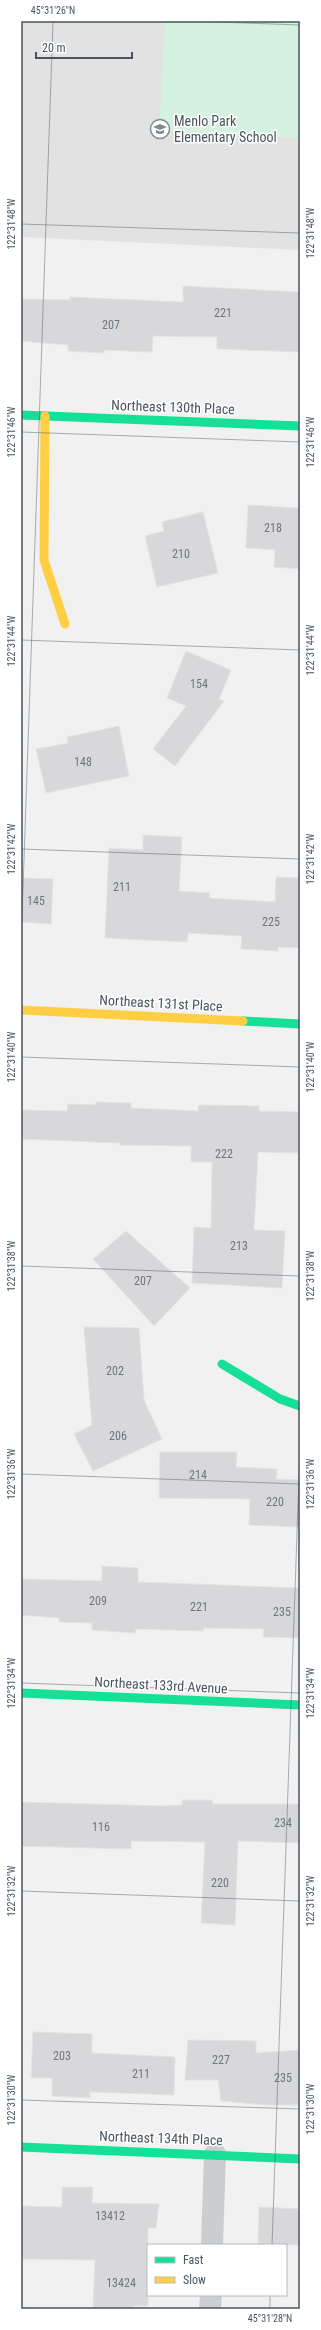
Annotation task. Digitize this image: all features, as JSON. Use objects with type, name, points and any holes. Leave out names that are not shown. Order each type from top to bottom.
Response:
[{"type":"street","name":"Northeast 130th Place","points":[[21,415],[300,426]]},
{"type":"street","points":[[45,416],[44,560],[65,624]]},
{"type":"street","name":"Northeast 131st Place","points":[[21,1010],[300,1024]]},
{"type":"street","points":[[222,1364],[280,1399],[300,1406]]},
{"type":"street","name":"Northeast 133rd Avenue","points":[[21,1693],[300,1705]]},
{"type":"street","name":"Northeast 134th Place","points":[[21,2147],[215,2154],[300,2159]]},
{"type":"street","points":[[212,2244],[215,2154]]},
{"type":"street","points":[[210,2309],[211,2296]]},
{"type":"shaded area","name":"Menlo Park Elementary School","points":[[21,21],[300,21],[300,250],[21,237]]},
{"type":"green space","points":[[165,21],[300,21],[300,138],[159,130]]},
{"type":"building","points":[[183,286],[300,292],[300,352],[217,349],[217,337],[153,336],[152,352],[104,350],[104,353],[68,351],[68,345],[21,341],[21,299],[70,300],[70,297],[183,302]]},
{"type":"building","points":[[248,505],[300,508],[300,569],[274,567],[275,550],[246,548]]},
{"type":"building","points":[[203,512],[218,573],[157,587],[145,536],[164,531],[162,522]]},
{"type":"building","points":[[186,651],[231,670],[219,699],[224,701],[175,766],[153,749],[186,706],[167,698]]},
{"type":"building","points":[[119,726],[129,776],[46,793],[36,749],[68,743],[67,737]]},
{"type":"building","points":[[143,835],[182,837],[179,891],[210,893],[209,898],[275,902],[276,877],[300,878],[300,948],[278,947],[278,951],[241,949],[242,936],[188,933],[187,942],[105,938],[109,848],[143,850]]},
{"type":"building","points":[[21,878],[53,879],[51,924],[21,922]]},
{"type":"building","points":[[96,1102],[131,1103],[131,1108],[198,1111],[199,1105],[259,1106],[259,1111],[300,1112],[300,1153],[258,1152],[254,1230],[285,1231],[282,1288],[192,1283],[194,1227],[211,1228],[212,1162],[191,1162],[191,1146],[120,1145],[120,1143],[21,1139],[21,1110],[67,1111],[68,1104],[96,1105]]},
{"type":"building","points":[[126,1231],[190,1288],[154,1326],[93,1259]]},
{"type":"building","points":[[84,1327],[139,1328],[144,1400],[162,1439],[93,1471],[74,1434],[92,1425]]},
{"type":"building","points":[[160,1452],[237,1452],[236,1467],[277,1469],[276,1479],[300,1480],[300,1527],[249,1525],[250,1499],[159,1498]]},
{"type":"building","points":[[102,1566],[138,1568],[138,1582],[300,1588],[300,1638],[263,1637],[264,1629],[204,1628],[203,1631],[136,1629],[135,1633],[92,1630],[92,1623],[59,1622],[59,1618],[21,1615],[21,1579],[102,1581]]},
{"type":"building","points":[[182,1800],[212,1800],[213,1804],[300,1804],[300,1843],[238,1841],[235,1925],[201,1923],[205,1842],[131,1841],[131,1849],[21,1846],[21,1802],[162,1806],[182,1805]]},
{"type":"building","points":[[33,2032],[92,2034],[92,2053],[175,2057],[174,2095],[90,2092],[90,2098],[52,2096],[52,2078],[31,2078]]},
{"type":"building","points":[[188,2040],[256,2041],[256,2053],[300,2050],[300,2105],[267,2105],[221,2101],[218,2080],[185,2080]]},
{"type":"building","points":[[62,2187],[93,2187],[92,2203],[159,2204],[156,2228],[148,2228],[148,2306],[133,2306],[133,2309],[93,2309],[95,2260],[21,2259],[21,2206],[62,2207]]},
{"type":"building","points":[[259,2207],[300,2209],[300,2245],[258,2244]]},
{"type":"traffic: fast","points":[[21,415],[300,426]]},
{"type":"traffic: fast","points":[[243,1021],[300,1024]]},
{"type":"traffic: fast","points":[[222,1364],[280,1399],[300,1406]]},
{"type":"traffic: fast","points":[[21,1693],[300,1705]]},
{"type":"traffic: fast","points":[[21,2147],[300,2159]]},
{"type":"traffic: slow","points":[[45,416],[44,560],[65,624]]},
{"type":"traffic: slow","points":[[21,1010],[243,1021]]},
{"type":"place","name":"Menlo Park Elementary School","points":[[160,129]]}]
